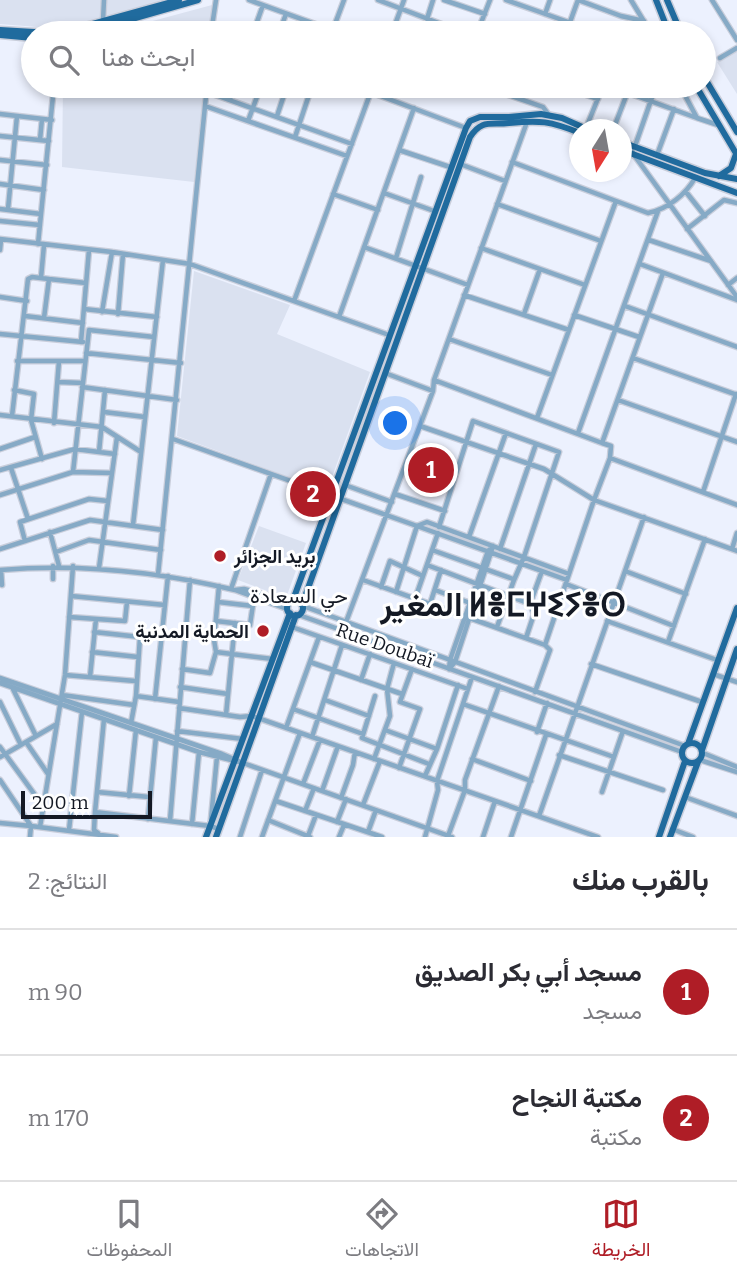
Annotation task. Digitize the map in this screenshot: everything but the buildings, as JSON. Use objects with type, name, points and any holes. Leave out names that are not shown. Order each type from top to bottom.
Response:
[{"type":"main road","points":[[106,21],[179,0]]},
{"type":"main road","points":[[125,21],[198,0]]},
{"type":"main road","points":[[656,0],[665,21]]},
{"type":"main road","points":[[667,0],[676,21]]},
{"type":"main road","points":[[0,30],[21,31]]},
{"type":"main road","points":[[0,36],[21,37]]},
{"type":"main road","points":[[703,98],[737,155],[731,168],[718,177]]},
{"type":"main road","points":[[716,98],[737,132]]},
{"type":"main road","points":[[206,837],[243,739],[256,718],[292,627],[292,601],[466,128],[470,121],[480,117],[541,114],[569,123]]},
{"type":"main road","points":[[216,837],[243,763],[273,659],[293,613],[303,605],[470,137],[477,127],[486,123],[540,120],[569,130]]},
{"type":"main road","points":[[633,145],[718,177],[737,179]]},
{"type":"main road","points":[[634,155],[737,193]]},
{"type":"main road","points":[[292,601],[298,600],[303,605]]},
{"type":"main road","points":[[659,837],[685,761],[685,747],[737,608]]},
{"type":"main road","points":[[670,837],[737,649]]},
{"type":"main road","points":[[685,747],[698,744],[701,756]]},
{"type":"main road","points":[[685,761],[691,763],[701,756]]},
{"type":"street","points":[[103,21],[104,0]]},
{"type":"street","points":[[213,21],[216,0]]},
{"type":"street","points":[[249,0],[304,21]]},
{"type":"street","points":[[336,21],[344,0]]},
{"type":"street","points":[[378,0],[432,21]]},
{"type":"street","points":[[396,21],[404,0]]},
{"type":"street","points":[[426,19],[433,0]]},
{"type":"street","points":[[444,0],[485,14]]},
{"type":"street","points":[[482,21],[490,0]]},
{"type":"street","points":[[506,0],[564,21]]},
{"type":"street","points":[[545,14],[550,0]]},
{"type":"street","points":[[571,21],[578,0],[621,16],[644,21]]},
{"type":"street","points":[[631,0],[644,21]]},
{"type":"street","points":[[712,0],[737,40]]},
{"type":"street","points":[[257,21],[263,5]]},
{"type":"street","points":[[283,21],[286,14]]},
{"type":"street","points":[[720,58],[737,48]]},
{"type":"street","points":[[40,278],[40,225],[53,98]]},
{"type":"street","points":[[158,575],[206,98]]},
{"type":"street","points":[[248,121],[256,98]]},
{"type":"street","points":[[277,116],[283,98]]},
{"type":"street","points":[[295,137],[308,98]]},
{"type":"street","points":[[294,301],[369,98]]},
{"type":"street","points":[[392,98],[466,128]]},
{"type":"street","points":[[517,98],[543,107],[549,116]]},
{"type":"street","points":[[617,119],[626,98]]},
{"type":"street","points":[[642,98],[720,126]]},
{"type":"street","points":[[652,98],[633,145],[634,155],[737,299]]},
{"type":"street","points":[[686,98],[697,118]]},
{"type":"street","points":[[230,99],[352,144]]},
{"type":"street","points":[[591,119],[598,99]]},
{"type":"street","points":[[205,106],[347,156]]},
{"type":"street","points":[[339,317],[414,108]]},
{"type":"street","points":[[657,155],[674,109]]},
{"type":"street","points":[[0,114],[52,120]]},
{"type":"street","points":[[8,209],[18,116]]},
{"type":"street","points":[[40,140],[42,119]]},
{"type":"street","points":[[346,622],[433,391],[434,380],[527,121]]},
{"type":"street","points":[[0,136],[50,141]]},
{"type":"street","points":[[399,150],[460,164],[505,181]]},
{"type":"street","points":[[0,160],[47,165]]},
{"type":"street","points":[[512,162],[648,213],[658,211],[686,192],[695,178]]},
{"type":"street","points":[[396,258],[421,177]]},
{"type":"street","points":[[0,184],[44,190]]},
{"type":"street","points":[[686,192],[705,216]]},
{"type":"street","points":[[384,193],[434,211]]},
{"type":"street","points":[[333,194],[377,210]]},
{"type":"street","points":[[687,229],[724,200],[737,204]]},
{"type":"street","points":[[537,418],[616,201]]},
{"type":"street","points":[[497,204],[601,241]]},
{"type":"street","points":[[0,209],[41,214]]},
{"type":"street","points":[[578,433],[658,211]]},
{"type":"street","points":[[0,221],[40,225]]},
{"type":"street","points":[[0,250],[1,239],[190,264],[389,335]]},
{"type":"street","points":[[649,240],[710,261]]},
{"type":"street","points":[[364,247],[468,285]]},
{"type":"street","points":[[481,248],[585,285]]},
{"type":"street","points":[[73,472],[86,353],[83,323],[89,250]]},
{"type":"street","points":[[102,312],[112,252]]},
{"type":"street","points":[[118,314],[123,254]]},
{"type":"street","points":[[132,525],[163,260]]},
{"type":"street","points":[[640,264],[737,299]]},
{"type":"street","points":[[524,314],[540,269]]},
{"type":"street","points":[[602,443],[663,273]]},
{"type":"street","points":[[12,416],[29,278],[86,283]]},
{"type":"street","points":[[728,285],[737,278]]},
{"type":"street","points":[[44,318],[49,279]]},
{"type":"street","points":[[464,295],[569,330]]},
{"type":"street","points":[[0,297],[27,301]]},
{"type":"street","points":[[625,306],[737,347]]},
{"type":"street","points":[[84,309],[156,317]]},
{"type":"street","points":[[574,315],[640,338]]},
{"type":"street","points":[[25,316],[83,323]]},
{"type":"street","points":[[84,342],[89,330],[154,337]]},
{"type":"street","points":[[0,334],[84,342]]},
{"type":"street","points":[[449,339],[552,375]]},
{"type":"street","points":[[86,353],[181,363]]},
{"type":"street","points":[[633,358],[736,395],[703,492]]},
{"type":"street","points":[[17,361],[85,361]]},
{"type":"street","points":[[54,423],[59,361]]},
{"type":"street","points":[[385,373],[433,391]]},
{"type":"street","points":[[434,380],[611,446],[610,458],[545,645]]},
{"type":"street","points":[[58,382],[177,400]]},
{"type":"street","points":[[14,390],[34,394],[31,420],[42,459]]},
{"type":"street","points":[[99,452],[105,390]]},
{"type":"street","points":[[618,400],[737,442]]},
{"type":"street","points":[[104,412],[145,417]]},
{"type":"street","points":[[0,415],[102,427],[141,452]]},
{"type":"street","points":[[439,527],[473,421],[559,452],[497,627]]},
{"type":"street","points":[[420,426],[529,464],[552,474],[594,500],[734,550],[737,533]]},
{"type":"street","points":[[469,537],[506,433]]},
{"type":"street","points":[[0,449],[34,437]]},
{"type":"street","points":[[99,568],[117,437]]},
{"type":"street","points":[[173,439],[386,517],[567,579]]},
{"type":"street","points":[[500,549],[536,444]]},
{"type":"street","points":[[0,470],[75,449],[115,454]]},
{"type":"street","points":[[610,458],[737,505]]},
{"type":"street","points":[[11,468],[28,519]]},
{"type":"street","points":[[0,495],[73,472],[112,473]]},
{"type":"street","points":[[233,589],[271,474]]},
{"type":"street","points":[[344,485],[392,502]]},
{"type":"street","points":[[395,495],[445,511]]},
{"type":"street","points":[[26,541],[20,522],[89,499],[108,501]]},
{"type":"street","points":[[539,816],[644,517]]},
{"type":"street","points":[[0,549],[90,520],[163,530]]},
{"type":"street","points":[[417,526],[427,522],[524,557],[614,602],[674,626]]},
{"type":"street","points":[[396,592],[417,526]]},
{"type":"street","points":[[50,533],[56,552],[53,579]]},
{"type":"street","points":[[415,599],[438,533]]},
{"type":"street","points":[[56,552],[89,540],[161,550]]},
{"type":"street","points":[[668,642],[705,540]]},
{"type":"street","points":[[449,668],[493,546]]},
{"type":"street","points":[[432,550],[514,579]]},
{"type":"street","points":[[381,587],[390,561],[423,576]]},
{"type":"street","points":[[427,565],[530,604]]},
{"type":"street","points":[[40,827],[65,676],[73,566]]},
{"type":"street","points":[[2,585],[1,570],[73,566],[168,576],[233,589],[623,731],[685,747]]},
{"type":"street","points":[[430,604],[441,570]]},
{"type":"street","points":[[625,570],[686,594]]},
{"type":"street","points":[[526,638],[534,614],[530,604],[542,571]]},
{"type":"street","points":[[155,699],[168,576]]},
{"type":"street","points":[[170,821],[190,580]]},
{"type":"street","points":[[363,580],[545,645],[550,650],[535,692]]},
{"type":"street","points":[[468,617],[470,603],[479,585]]},
{"type":"street","points":[[182,669],[210,673],[216,652],[214,640],[219,586]]},
{"type":"street","points":[[233,589],[244,589],[292,601]]},
{"type":"street","points":[[435,590],[470,603]]},
{"type":"street","points":[[72,596],[165,605]]},
{"type":"street","points":[[216,621],[250,625],[254,598]]},
{"type":"street","points":[[69,617],[125,621],[127,602]]},
{"type":"street","points":[[218,602],[253,606]]},
{"type":"street","points":[[303,605],[685,747]]},
{"type":"street","points":[[90,677],[96,619]]},
{"type":"street","points":[[607,621],[717,660]]},
{"type":"street","points":[[226,715],[235,623]]},
{"type":"street","name":"Rue Doubaï","points":[[292,627],[468,689]]},
{"type":"street","points":[[94,632],[140,637],[136,696],[131,723]]},
{"type":"street","points":[[286,728],[319,636]]},
{"type":"street","points":[[312,737],[342,645]]},
{"type":"street","points":[[92,652],[138,656]]},
{"type":"street","points":[[216,652],[273,659]]},
{"type":"street","points":[[361,680],[370,654]]},
{"type":"street","points":[[310,662],[402,694]]},
{"type":"street","points":[[374,759],[390,716],[387,689],[394,663]]},
{"type":"street","points":[[591,663],[702,702]]},
{"type":"street","points":[[399,768],[420,709],[400,702],[412,669]]},
{"type":"street","points":[[713,674],[737,682]]},
{"type":"street","points":[[65,676],[135,681]]},
{"type":"street","points":[[425,837],[438,790],[437,781],[472,677]]},
{"type":"street","points":[[0,678],[131,723],[199,752],[235,760]]},
{"type":"street","points":[[61,700],[82,712],[235,760],[450,837],[465,790],[465,780],[501,679]]},
{"type":"street","points":[[0,684],[61,700],[134,705]]},
{"type":"street","points":[[425,776],[458,685]]},
{"type":"street","points":[[180,687],[228,694]]},
{"type":"street","points":[[13,688],[36,736]]},
{"type":"street","points":[[136,696],[179,702]]},
{"type":"street","points":[[375,696],[362,738],[429,764]]},
{"type":"street","points":[[325,700],[369,716]]},
{"type":"street","points":[[0,702],[20,745]]},
{"type":"street","points":[[463,704],[614,757]]},
{"type":"street","points":[[537,732],[547,704]]},
{"type":"street","points":[[179,708],[256,718],[598,837]]},
{"type":"street","points":[[293,709],[363,734]]},
{"type":"street","points":[[69,830],[82,712]]},
{"type":"street","points":[[99,836],[94,830],[104,719]]},
{"type":"street","points":[[0,757],[58,723]]},
{"type":"street","points":[[129,796],[136,730]]},
{"type":"street","points":[[385,730],[436,749]]},
{"type":"street","points":[[177,731],[243,739]]},
{"type":"street","points":[[601,792],[623,731]]},
{"type":"street","points":[[262,837],[300,733]]},
{"type":"street","points":[[511,837],[547,735]]},
{"type":"street","points":[[148,819],[156,737]]},
{"type":"street","points":[[303,784],[320,740]]},
{"type":"street","points":[[26,742],[49,775]]},
{"type":"street","points":[[322,791],[338,746]]},
{"type":"street","points":[[0,747],[43,806]]},
{"type":"street","points":[[192,824],[199,752]]},
{"type":"street","points":[[337,822],[355,752]]},
{"type":"street","points":[[559,755],[663,790]]},
{"type":"street","points":[[701,756],[737,770]]},
{"type":"street","points":[[210,826],[217,757]]},
{"type":"street","points":[[472,759],[531,781]]},
{"type":"street","points":[[363,806],[380,761]]},
{"type":"street","points":[[240,837],[262,770]]},
{"type":"street","points":[[0,780],[31,826],[30,837]]},
{"type":"street","points":[[305,811],[314,788]]},
{"type":"street","points":[[97,792],[149,797]]},
{"type":"street","points":[[685,797],[737,816]]},
{"type":"street","points":[[483,837],[495,801]]},
{"type":"street","points":[[276,802],[382,837]]},
{"type":"street","points":[[368,832],[376,810]]},
{"type":"street","points":[[95,812],[219,829]]},
{"type":"street","points":[[268,820],[309,837],[316,815]]},
{"type":"street","points":[[0,823],[116,837]]},
{"type":"street","points":[[339,837],[344,825]]},
{"type":"street","points":[[284,837],[288,828]]},
{"type":"street","points":[[673,829],[694,837]]},
{"type":"shaded area","points":[[0,0],[167,0],[91,21],[21,21],[21,26],[0,24]]},
{"type":"shaded area","points":[[212,5],[210,21],[153,21]]},
{"type":"shaded area","points":[[737,50],[737,94],[717,62]]},
{"type":"shaded area","points":[[63,98],[203,98],[194,182],[62,167]]},
{"type":"shaded area","points":[[194,271],[290,305],[277,334],[370,372],[327,491],[177,436]]},
{"type":"shaded area","points":[[259,526],[306,543],[286,598],[238,580]]},
{"type":"place","name":"مسجد أبي بكر الصديق","points":[[431,470]]},
{"type":"place","name":"مكتبة النجاح","points":[[313,494]]},
{"type":"place","name":"بريد الجزائر","points":[[220,556]]},
{"type":"place","name":"الحماية المدنية","points":[[263,631]]},
{"type":"district","name":"حي السعادة","points":[[299,596]]},
{"type":"district","name":"المغير ⵍⴻⵎⵖⵉⵢⴻⵔ","points":[[503,604]]}]
